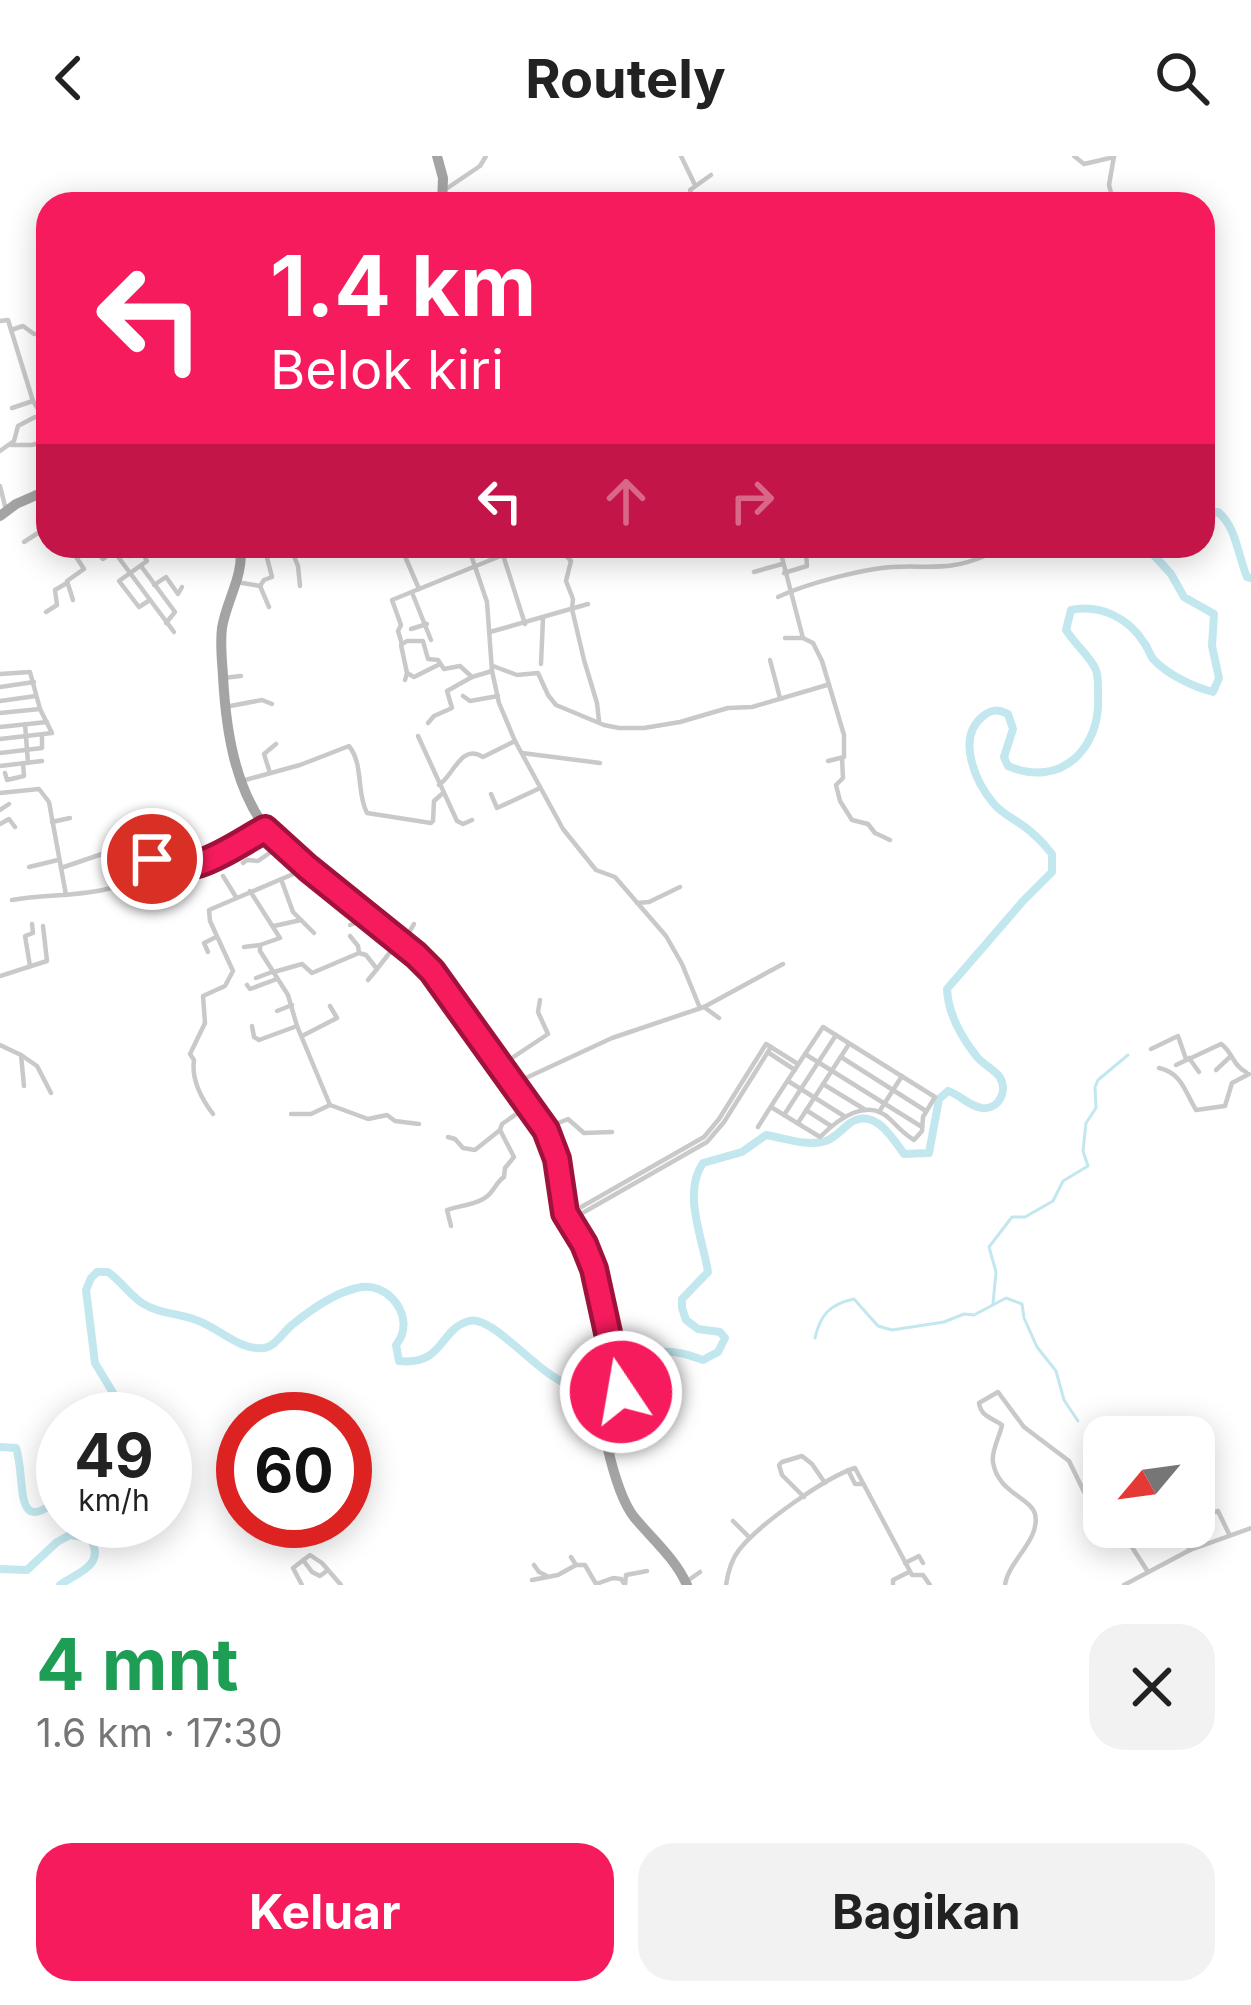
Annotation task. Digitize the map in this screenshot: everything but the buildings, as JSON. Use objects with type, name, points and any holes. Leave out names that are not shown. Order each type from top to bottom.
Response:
[{"type":"main road","points":[[437,156],[441,192]]},
{"type":"main road","points":[[3,513],[36,495]]},
{"type":"main road","points":[[242,558],[222,627],[225,707],[231,743],[254,812],[281,845],[432,971],[544,1129],[557,1159],[568,1218],[589,1254],[624,1393],[621,1413],[605,1436],[610,1454],[631,1512],[686,1583]]},
{"type":"street","points":[[449,192],[481,166],[486,156]]},
{"type":"street","points":[[1074,156],[1084,164],[1114,156],[1111,192]]},
{"type":"street","points":[[683,157],[695,185]]},
{"type":"street","points":[[689,192],[711,175]]},
{"type":"street","points":[[0,321],[7,319],[36,407]]},
{"type":"street","points":[[11,330],[24,326],[36,334]]},
{"type":"street","points":[[12,408],[33,401]]},
{"type":"street","points":[[0,451],[16,438],[18,425],[36,416]]},
{"type":"street","points":[[11,445],[36,445]]},
{"type":"street","points":[[0,486],[3,513]]},
{"type":"street","points":[[24,542],[36,533]]},
{"type":"street","points":[[46,612],[56,605],[56,590],[84,570],[76,558]]},
{"type":"street","points":[[119,558],[174,632]]},
{"type":"street","points":[[146,558],[120,582],[139,607],[149,600]]},
{"type":"street","points":[[267,558],[272,577],[260,586],[269,607]]},
{"type":"street","points":[[295,558],[300,586]]},
{"type":"street","points":[[405,558],[427,624],[428,659],[438,660],[446,669],[460,666],[472,677]]},
{"type":"street","points":[[473,558],[487,602],[498,696],[539,788],[577,848],[596,870],[613,876],[666,936],[702,1007],[719,1018]]},
{"type":"street","points":[[440,664],[414,677],[406,676],[401,625],[392,600],[496,558]]},
{"type":"street","points":[[504,558],[525,624]]},
{"type":"street","points":[[568,558],[571,562],[566,581],[600,723]]},
{"type":"street","points":[[781,558],[803,638]]},
{"type":"street","points":[[784,573],[806,567],[806,558]]},
{"type":"street","points":[[778,597],[866,570],[945,569],[978,558]]},
{"type":"street","points":[[754,572],[782,564]]},
{"type":"street","points":[[141,566],[176,612],[166,622]]},
{"type":"street","points":[[154,585],[166,578],[178,594],[182,587]]},
{"type":"street","points":[[236,581],[260,586]]},
{"type":"street","points":[[67,583],[73,600]]},
{"type":"street","points":[[490,632],[589,604]]},
{"type":"street","points":[[541,664],[543,618]]},
{"type":"street","points":[[427,624],[415,628],[427,640]]},
{"type":"street","points":[[785,638],[814,643],[844,735],[846,754],[828,761]]},
{"type":"street","points":[[402,644],[427,640]]},
{"type":"street","points":[[770,660],[780,698]]},
{"type":"street","points":[[428,723],[453,707],[447,691],[492,669],[518,675],[538,673],[556,705],[619,728],[648,728],[752,707],[827,685]]},
{"type":"street","points":[[0,740],[52,733],[30,672],[0,674],[10,725]]},
{"type":"street","points":[[224,678],[241,676]]},
{"type":"street","points":[[1,687],[34,682]]},
{"type":"street","points":[[3,700],[37,696]]},
{"type":"street","points":[[463,696],[470,701],[498,696]]},
{"type":"street","points":[[225,707],[262,700],[272,704]]},
{"type":"street","points":[[5,713],[40,709]]},
{"type":"street","points":[[0,727],[47,722]]},
{"type":"street","points":[[25,724],[27,749],[24,776],[8,780],[0,752],[27,749],[43,748],[42,734]]},
{"type":"street","points":[[418,736],[460,824],[472,820]]},
{"type":"street","points":[[439,785],[470,753],[483,757],[515,742]]},
{"type":"street","points":[[270,773],[265,753],[276,744]]},
{"type":"street","points":[[242,781],[349,746],[356,757],[367,813],[432,823],[434,801],[443,793]]},
{"type":"street","points":[[523,753],[600,764]]},
{"type":"street","points":[[842,758],[843,778],[836,785],[845,811],[852,820],[868,824],[890,841]]},
{"type":"street","points":[[2,768],[43,761]]},
{"type":"street","points":[[491,794],[497,808],[539,788]]},
{"type":"street","points":[[0,793],[41,790],[49,802],[66,895]]},
{"type":"street","points":[[0,810],[9,804]]},
{"type":"street","points":[[52,822],[70,818]]},
{"type":"street","points":[[0,824],[9,819],[15,826]]},
{"type":"street","points":[[148,852],[156,864],[187,867],[265,829]]},
{"type":"street","points":[[243,863],[258,861],[281,845]]},
{"type":"street","points":[[29,868],[102,854]]},
{"type":"street","points":[[213,1114],[193,1075],[190,1054],[205,1023],[203,996],[225,986],[232,971],[208,910],[308,868]]},
{"type":"street","points":[[223,877],[236,897]]},
{"type":"street","points":[[280,879],[293,912],[314,933]]},
{"type":"street","points":[[637,903],[680,886]]},
{"type":"street","points":[[12,900],[86,895],[111,888]]},
{"type":"street","points":[[244,947],[280,938],[250,891]]},
{"type":"street","points":[[350,925],[369,918]]},
{"type":"street","points":[[274,926],[301,920]]},
{"type":"street","points":[[30,966],[25,936],[33,934],[32,924]]},
{"type":"street","points":[[368,980],[414,924]]},
{"type":"street","points":[[0,976],[48,959],[43,926]]},
{"type":"street","points":[[208,952],[204,943],[218,936]]},
{"type":"street","points":[[350,936],[359,953]]},
{"type":"street","points":[[260,945],[292,1006],[330,1105],[369,1120],[388,1115],[419,1124]]},
{"type":"street","points":[[247,985],[250,989],[302,964],[312,973],[359,953],[377,970]]},
{"type":"street","points":[[513,1084],[612,1039],[702,1007],[783,964]]},
{"type":"street","points":[[256,979],[274,975]]},
{"type":"street","points":[[500,1066],[548,1034],[538,1011],[540,1000]]},
{"type":"street","points":[[277,1011],[292,1006]]},
{"type":"street","points":[[302,1036],[337,1018],[329,1006]]},
{"type":"street","points":[[252,1026],[259,1040],[297,1026]]},
{"type":"street","points":[[758,1127],[823,1027],[935,1096],[914,1140],[879,1112],[823,1084]]},
{"type":"street","points":[[784,1115],[836,1035]]},
{"type":"street","points":[[1151,1049],[1177,1036],[1198,1072]]},
{"type":"street","points":[[798,1123],[850,1044]]},
{"type":"street","points":[[1176,1065],[1219,1044],[1250,1074]]},
{"type":"street","points":[[0,1045],[37,1066],[51,1093]]},
{"type":"street","points":[[568,1218],[707,1142],[767,1049],[796,1067]]},
{"type":"street","points":[[805,1054],[922,1126]]},
{"type":"street","points":[[21,1055],[24,1086]]},
{"type":"street","points":[[1216,1070],[1231,1056]]},
{"type":"street","points":[[841,1057],[926,1111]]},
{"type":"street","points":[[1159,1068],[1180,1079],[1196,1110],[1226,1105],[1232,1083],[1250,1074]]},
{"type":"street","points":[[879,1112],[902,1076]]},
{"type":"street","points":[[788,1081],[846,1117]]},
{"type":"street","points":[[292,1114],[317,1112],[330,1105]]},
{"type":"street","points":[[448,1137],[475,1150],[506,1119],[528,1106]]},
{"type":"street","points":[[771,1107],[820,1137],[865,1109]]},
{"type":"street","points":[[806,1110],[831,1126]]},
{"type":"street","points":[[544,1129],[568,1119],[587,1134],[612,1132]]},
{"type":"street","points":[[451,1226],[447,1210],[490,1195],[514,1159],[500,1130]]},
{"type":"street","points":[[1005,1585],[1006,1575],[1033,1531],[1035,1514],[1030,1505],[1008,1491],[994,1467],[1002,1426],[988,1418],[980,1403],[998,1392],[1024,1426],[1069,1461],[1083,1487]]},
{"type":"street","points":[[621,1413],[640,1433]]},
{"type":"street","points":[[610,1454],[629,1442]]},
{"type":"street","points":[[803,1498],[782,1475],[782,1462],[802,1456],[825,1484]]},
{"type":"street","points":[[726,1585],[732,1561],[750,1538],[803,1498],[855,1468],[910,1572],[914,1577],[923,1575],[929,1585]]},
{"type":"street","points":[[1215,1512],[1229,1534]]},
{"type":"street","points":[[734,1521],[750,1538]]},
{"type":"street","points":[[1124,1585],[1190,1550],[1251,1528]]},
{"type":"street","points":[[1133,1548],[1148,1573]]},
{"type":"street","points":[[302,1585],[293,1568],[312,1556],[341,1585]]},
{"type":"street","points":[[905,1563],[919,1556],[923,1562]]},
{"type":"street","points":[[571,1557],[576,1565]]},
{"type":"street","points":[[303,1560],[320,1576]]},
{"type":"street","points":[[532,1580],[584,1564],[596,1585],[618,1578],[625,1585],[626,1575],[646,1571]]},
{"type":"street","points":[[534,1565],[540,1574],[552,1576]]},
{"type":"street","points":[[314,1583],[328,1570]]},
{"type":"street","points":[[686,1583],[700,1572]]},
{"type":"street","points":[[893,1585],[892,1580],[910,1572]]},
{"type":"waterway","points":[[1215,513],[1233,533],[1251,578]]},
{"type":"waterway","points":[[113,1392],[95,1363],[86,1290],[97,1272],[108,1272],[148,1307],[196,1320],[255,1348],[272,1345],[331,1298],[368,1287],[389,1295],[402,1313],[402,1335],[396,1345],[399,1361],[425,1358],[469,1321],[491,1327],[545,1371],[571,1385],[612,1379],[657,1353],[703,1360],[718,1352],[725,1338],[720,1332],[698,1329],[686,1320],[682,1308],[682,1299],[708,1272],[694,1202],[703,1163],[742,1152],[766,1135],[819,1143],[859,1119],[882,1126],[904,1154],[929,1153],[939,1099],[948,1091],[982,1108],[1001,1098],[1002,1081],[961,1034],[947,989],[1052,872],[1052,854],[987,795],[975,773],[970,737],[985,714],[1008,714],[1013,729],[1004,757],[1008,766],[1027,772],[1061,768],[1085,747],[1097,715],[1098,678],[1093,664],[1066,630],[1071,610],[1093,609],[1122,620],[1160,665],[1213,692],[1219,678],[1212,646],[1214,614],[1184,597],[1156,558]]},
{"type":"waterway","points":[[993,1304],[996,1272],[989,1247],[1012,1217],[1025,1217],[1053,1201],[1063,1181],[1088,1166],[1083,1151],[1086,1123],[1096,1108],[1095,1087],[1128,1055]]},
{"type":"waterway","points":[[815,1338],[827,1312],[854,1299],[878,1326],[892,1330],[974,1315],[1006,1298],[1022,1304],[1037,1347],[1056,1371],[1064,1400],[1078,1421]]},
{"type":"waterway","points":[[0,1447],[16,1448],[24,1501],[36,1512]]},
{"type":"waterway","points":[[0,1569],[27,1570],[70,1535],[90,1538],[92,1562],[60,1585]]},
{"type":"route","points":[[152,859],[156,864],[190,866],[265,829],[432,971],[554,1146],[564,1208],[594,1269],[621,1392]]}]
